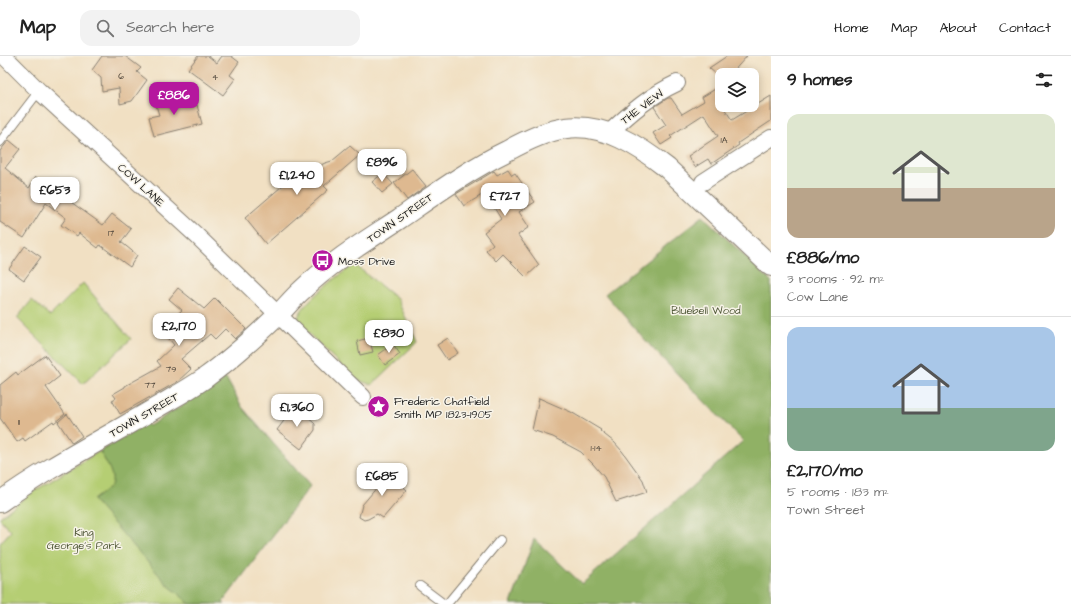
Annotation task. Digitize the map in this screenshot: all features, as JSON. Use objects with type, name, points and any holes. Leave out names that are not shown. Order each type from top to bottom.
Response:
[{"type":"street","name":"COW LANE","points":[[4,56],[39,91],[196,235],[278,315]]},
{"type":"street","name":"THE VIEW","points":[[609,133],[627,116],[665,89],[677,83]]},
{"type":"street","name":"TOWN STREET","points":[[0,502],[26,483],[190,388],[229,360],[278,315],[302,290],[336,262],[448,184],[524,141],[545,133],[567,128],[587,128],[609,133],[632,144],[652,156],[667,168],[771,266]]},
{"type":"street","points":[[703,182],[771,138]]},
{"type":"street","points":[[278,315],[363,397]]},
{"type":"lane","points":[[0,142],[39,91]]},
{"type":"lane","points":[[447,604],[500,540]]},
{"type":"lane","points":[[420,586],[444,604]]},
{"type":"green space","name":"Bluebell Wood","points":[[703,216],[771,281],[771,604],[511,604],[534,539],[582,584],[743,441],[654,350],[605,294]]},
{"type":"green space","points":[[354,264],[397,299],[417,342],[372,385],[355,379],[307,332],[298,318],[306,304]]},
{"type":"green space","points":[[83,283],[131,339],[83,384],[17,318],[32,300],[50,316]]},
{"type":"green space","points":[[226,378],[242,407],[310,486],[223,602],[225,604],[190,604],[167,584],[93,500],[109,488],[112,479],[110,470],[100,452],[146,423],[149,426]]},
{"type":"green space","name":"King George's Park","points":[[108,446],[126,477],[148,521],[178,564],[213,604],[0,604],[0,543],[11,531],[0,519],[0,517],[31,493]]},
{"type":"building","points":[[102,56],[125,56],[141,68],[137,72],[147,80],[132,101],[120,104],[119,88],[102,91],[101,78],[92,70]]},
{"type":"building","points":[[198,56],[208,56],[217,63],[222,56],[231,56],[239,62],[230,75],[235,79],[223,95],[188,69]]},
{"type":"building","points":[[727,56],[747,56],[736,68],[715,68],[715,73],[709,68]]},
{"type":"building","points":[[715,89],[715,112],[727,112],[732,120],[745,112],[759,112],[759,103],[771,96],[771,121],[738,143],[739,145],[711,164],[708,159],[695,167],[688,156],[718,136],[704,114],[670,136],[672,138],[661,145],[653,133],[666,125],[654,107],[668,98],[671,98],[682,114],[704,101],[702,97]]},
{"type":"building","points":[[176,97],[177,101],[186,99],[188,107],[197,105],[202,124],[154,136],[149,117],[159,115],[155,102]]},
{"type":"building","points":[[9,140],[20,149],[5,168],[29,188],[36,177],[103,225],[112,214],[131,229],[121,242],[137,255],[130,267],[100,245],[98,248],[79,233],[77,236],[61,225],[66,218],[46,203],[24,238],[0,222],[0,151]]},
{"type":"building","points":[[350,146],[360,155],[324,186],[328,190],[266,244],[245,218],[310,162],[315,168],[332,161]]},
{"type":"building","points":[[412,169],[426,186],[407,200],[394,183]]},
{"type":"building","points":[[508,169],[512,175],[515,173],[535,202],[519,212],[529,227],[518,235],[539,265],[526,277],[503,254],[496,261],[486,250],[493,244],[484,232],[501,219],[485,193],[464,206],[456,194],[494,171],[497,175]]},
{"type":"building","points":[[383,173],[393,184],[382,193],[372,182]]},
{"type":"building","points":[[25,246],[41,257],[24,280],[9,269]]},
{"type":"building","points":[[178,288],[204,309],[215,298],[246,329],[235,339],[225,329],[215,339],[210,334],[181,359],[191,369],[177,382],[120,414],[112,400],[116,398],[113,394],[161,366],[157,361],[174,345],[161,329],[182,310],[169,299]]},
{"type":"building","points":[[369,338],[373,352],[360,355],[357,341]]},
{"type":"building","points":[[448,338],[458,353],[447,360],[437,345]]},
{"type":"building","points":[[393,344],[400,354],[385,365],[378,355]]},
{"type":"building","points":[[45,355],[60,376],[46,387],[65,414],[54,423],[53,421],[25,441],[23,438],[17,442],[0,418],[0,385],[16,372],[18,375]]},
{"type":"building","points":[[539,398],[571,412],[601,430],[600,431],[614,442],[622,451],[643,480],[647,492],[616,502],[604,477],[581,452],[553,437],[532,430]]},
{"type":"building","points":[[301,411],[315,424],[315,430],[301,449],[277,430],[286,418],[286,412]]},
{"type":"building","points":[[67,414],[82,436],[72,443],[58,422]]},
{"type":"building","points":[[383,469],[407,490],[383,518],[377,514],[364,520],[359,517],[362,505],[379,485],[374,480]]},
{"type":"place","name":"Moss Drive","points":[[323,261]]},
{"type":"place","name":"Frederic Chatfield Smith MP 1823-1905","points":[[379,407]]}]
